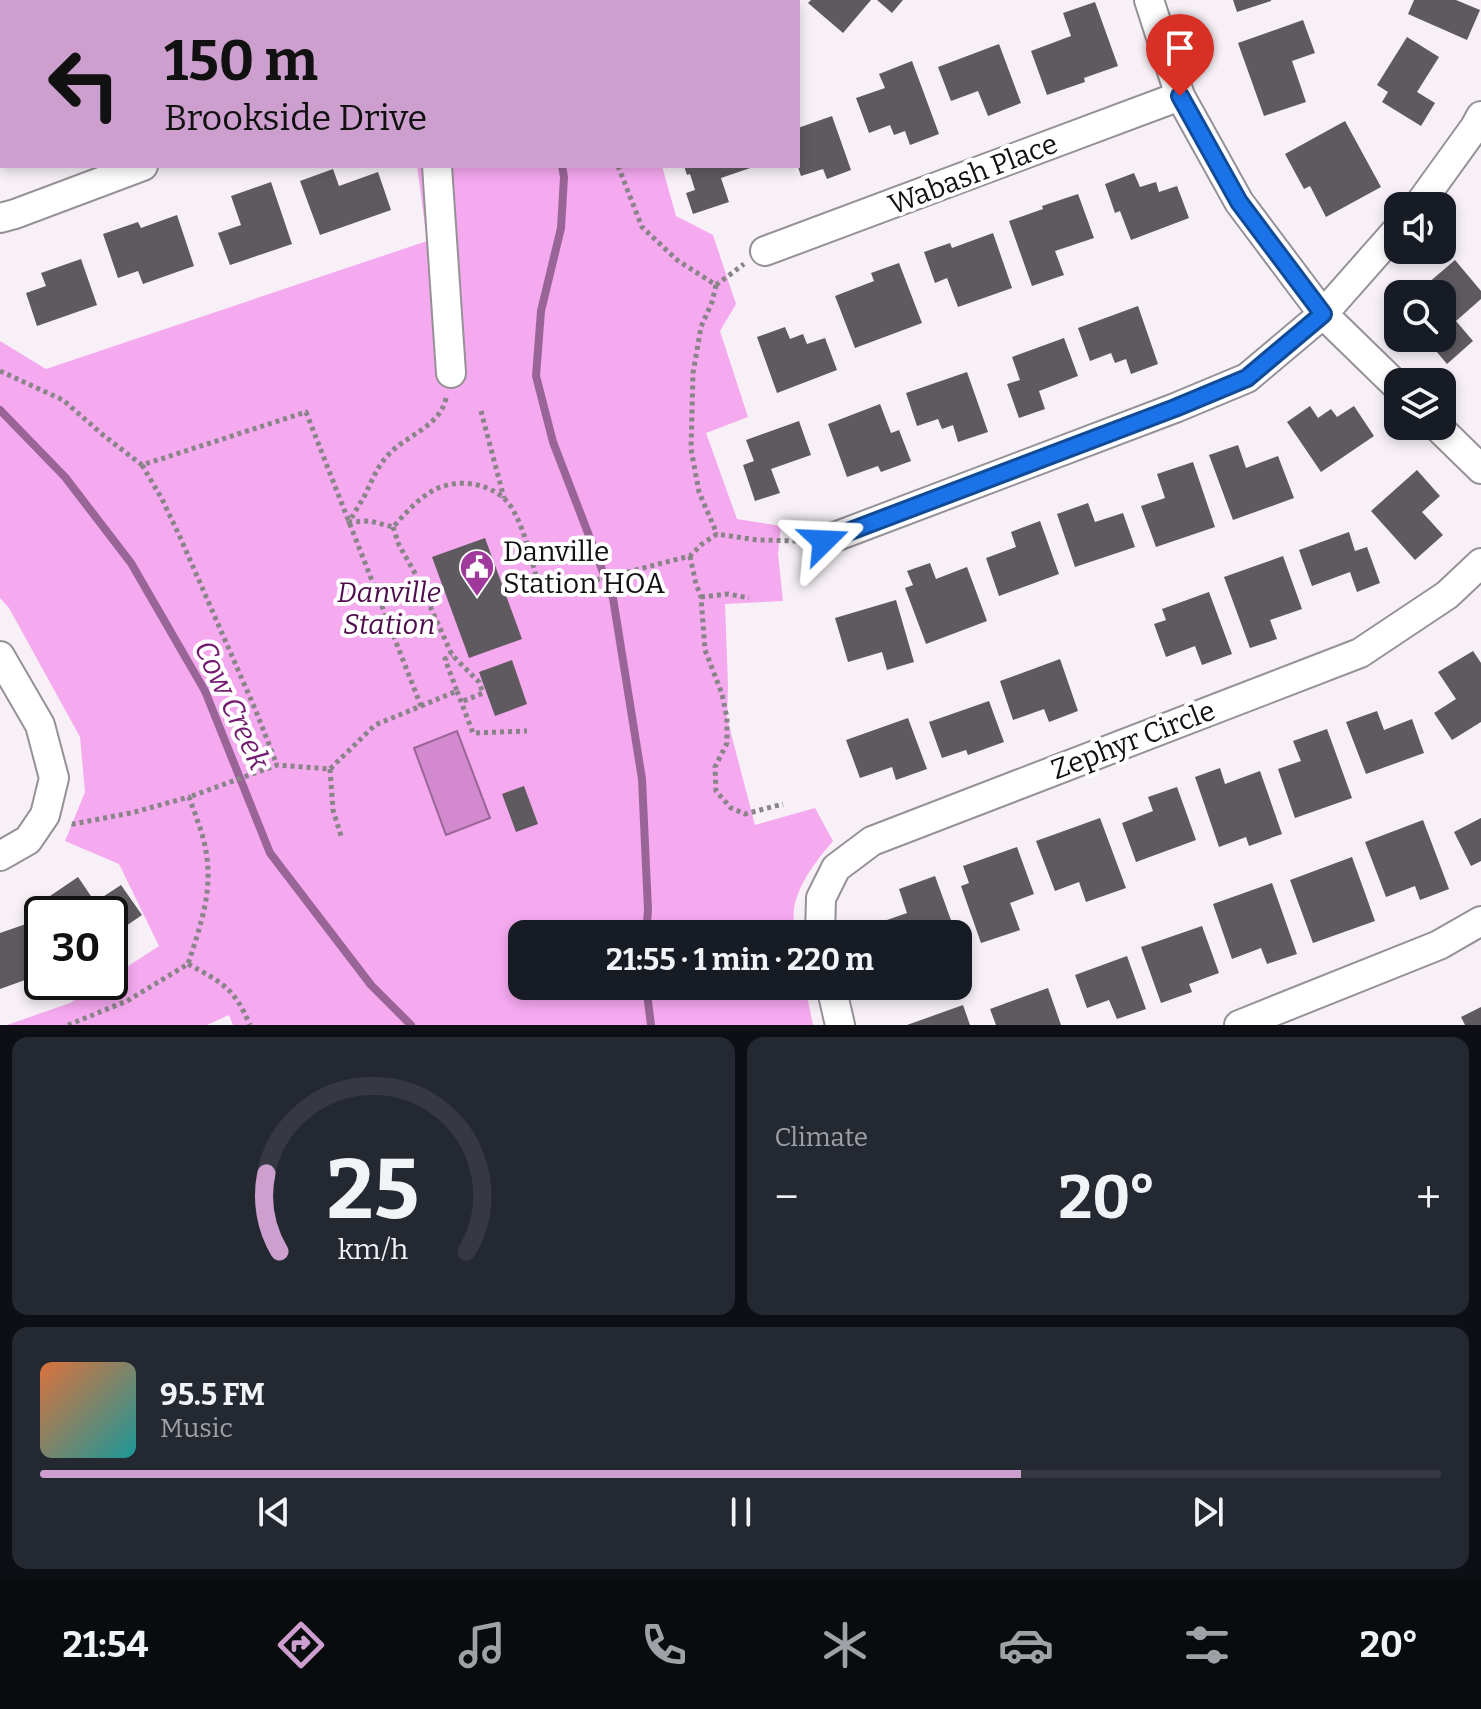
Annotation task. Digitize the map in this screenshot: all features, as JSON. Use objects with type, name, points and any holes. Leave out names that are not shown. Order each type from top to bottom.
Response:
[{"type":"street","points":[[1149,0],[1180,96],[1239,202],[1323,314],[1384,373]]},
{"type":"street","name":"Wabash Place","points":[[765,251],[1180,96]]},
{"type":"street","points":[[1428,192],[1481,116]]},
{"type":"street","points":[[0,218],[138,168]]},
{"type":"street","points":[[437,168],[451,373]]},
{"type":"street","points":[[824,541],[1247,378],[1323,314],[1384,245]]},
{"type":"street","points":[[1451,440],[1481,469]]},
{"type":"street","name":"Zephyr Circle","points":[[820,920],[821,898],[836,868],[872,841],[1360,653],[1447,595],[1481,563]]},
{"type":"street","points":[[0,656],[40,725],[54,778],[45,815],[28,840],[0,856]]},
{"type":"street","points":[[1239,1025],[1439,945],[1481,921]]},
{"type":"street","points":[[834,1000],[840,1025]]},
{"type":"path","points":[[619,168],[642,227],[677,260],[716,285]]},
{"type":"path","points":[[717,534],[699,492],[691,449],[693,373],[701,327],[716,285],[765,251]]},
{"type":"path","points":[[0,371],[63,400],[142,465],[180,537],[277,765]]},
{"type":"path","points":[[349,522],[389,454],[430,425],[445,403],[451,373]]},
{"type":"path","points":[[481,411],[505,499]]},
{"type":"path","points":[[142,465],[306,412],[421,706]]},
{"type":"path","points":[[393,527],[435,490],[461,483],[494,490],[513,509],[541,594],[690,556],[717,534],[757,540],[824,541]]},
{"type":"path","points":[[349,522],[370,521],[393,527]]},
{"type":"path","points":[[393,527],[452,655],[479,682],[483,693],[461,702]]},
{"type":"path","points":[[690,556],[701,597],[705,650],[722,694],[727,718],[727,743],[715,767],[716,791],[731,808],[745,814],[783,804]]},
{"type":"path","points":[[701,597],[728,594],[749,598]]},
{"type":"path","points":[[452,655],[445,659],[473,733],[527,731]]},
{"type":"path","points":[[45,815],[73,824],[131,813],[189,797],[277,765],[330,769],[375,725],[457,691]]},
{"type":"path","points":[[330,769],[333,810],[342,839]]},
{"type":"path","points":[[68,1025],[127,1001],[188,964],[204,913],[208,885],[207,857],[189,797]]},
{"type":"path","points":[[188,964],[221,982],[240,1002],[250,1025]]},
{"type":"green space","name":"Danville Station","points":[[417,168],[663,168],[676,216],[713,235],[736,304],[720,331],[748,417],[706,433],[737,519],[781,526],[778,554],[783,601],[725,604],[727,718],[755,825],[815,808],[833,841],[804,880],[794,908],[794,920],[508,920],[508,1000],[808,1000],[813,1025],[233,1025],[229,1015],[207,1025],[7,1025],[75,1000],[128,1000],[128,966],[159,946],[119,864],[65,841],[85,792],[80,737],[9,608],[0,598],[0,341],[46,369],[427,241]]},
{"type":"shaded area","points":[[457,731],[490,818],[446,835],[414,748]]},
{"type":"building","points":[[811,0],[871,0],[843,33],[808,3]]},
{"type":"building","points":[[877,0],[903,0],[892,13]]},
{"type":"building","points":[[1233,0],[1271,0],[1271,1],[1237,12]]},
{"type":"building","points":[[1414,0],[1456,0],[1480,10],[1467,40],[1408,14]]},
{"type":"building","points":[[1095,2],[1118,66],[1047,95],[1031,51],[1071,36],[1063,13]]},
{"type":"building","points":[[1303,20],[1315,53],[1292,61],[1306,102],[1264,116],[1238,43]]},
{"type":"building","points":[[1407,37],[1439,57],[1417,92],[1435,103],[1421,126],[1382,102],[1388,92],[1377,85]]},
{"type":"building","points":[[999,44],[1021,103],[988,116],[978,91],[951,101],[938,67]]},
{"type":"building","points":[[912,61],[939,134],[910,145],[905,131],[894,135],[890,125],[869,133],[856,98],[885,88],[879,74]]},
{"type":"building","points":[[832,116],[851,170],[827,179],[823,169],[801,176],[798,168],[800,127]]},
{"type":"building","points":[[1345,121],[1381,187],[1326,217],[1310,186],[1304,189],[1285,154]]},
{"type":"building","points":[[685,168],[750,168],[721,178],[729,202],[693,214],[686,193],[695,190],[690,174],[687,175]]},
{"type":"building","points":[[333,169],[339,186],[378,172],[391,210],[320,235],[300,181]]},
{"type":"building","points":[[1134,173],[1140,187],[1156,182],[1159,192],[1177,186],[1189,218],[1131,240],[1120,211],[1115,213],[1105,184]]},
{"type":"building","points":[[271,182],[292,244],[230,265],[218,233],[241,225],[231,196]]},
{"type":"building","points":[[1078,194],[1094,238],[1055,251],[1064,275],[1032,286],[1009,221]]},
{"type":"building","points":[[177,215],[194,266],[143,284],[138,271],[118,278],[103,234],[138,222],[141,228]]},
{"type":"building","points":[[993,233],[1012,288],[958,307],[947,278],[935,283],[924,252],[950,243],[952,248]]},
{"type":"building","points":[[81,259],[97,305],[37,326],[26,293],[46,286],[41,273]]},
{"type":"building","points":[[1456,261],[1481,291],[1481,299],[1456,321],[1456,280],[1432,280]]},
{"type":"building","points":[[899,263],[922,323],[855,348],[835,296],[874,281],[871,273]]},
{"type":"building","points":[[1138,306],[1158,364],[1131,374],[1126,359],[1115,363],[1111,353],[1090,361],[1078,328]]},
{"type":"building","points":[[1456,321],[1473,341],[1447,364],[1437,352],[1456,352]]},
{"type":"building","points":[[785,327],[790,339],[803,334],[807,344],[825,338],[837,370],[777,393],[757,337]]},
{"type":"building","points":[[1064,338],[1078,376],[1039,391],[1045,409],[1019,418],[1007,384],[1020,380],[1012,357]]},
{"type":"building","points":[[967,372],[988,432],[958,442],[953,425],[942,429],[938,419],[917,426],[906,393]]},
{"type":"building","points":[[880,404],[891,433],[899,430],[911,461],[881,472],[878,466],[847,477],[828,424]]},
{"type":"building","points":[[1310,406],[1318,418],[1331,409],[1337,417],[1354,406],[1374,436],[1321,472],[1287,422]]},
{"type":"building","points":[[799,421],[811,455],[771,469],[780,493],[755,501],[743,465],[754,461],[746,440]]},
{"type":"building","points":[[1238,445],[1246,468],[1278,456],[1294,498],[1233,520],[1209,455]]},
{"type":"building","points":[[1193,462],[1215,527],[1156,547],[1141,506],[1165,498],[1157,474]]},
{"type":"building","points":[[1417,470],[1440,496],[1422,512],[1443,535],[1415,560],[1371,511]]},
{"type":"building","points":[[1088,503],[1095,522],[1123,513],[1135,547],[1075,567],[1057,514]]},
{"type":"building","points":[[1040,521],[1059,574],[999,596],[986,558],[1016,547],[1011,532]]},
{"type":"building","points":[[1349,532],[1355,551],[1367,547],[1380,583],[1357,592],[1350,572],[1312,586],[1299,550]]},
{"type":"building","name":"Danville Station HOA","points":[[485,538],[522,639],[469,658],[432,557]]},
{"type":"building","points":[[1283,556],[1302,609],[1270,620],[1277,639],[1250,648],[1224,577]]},
{"type":"building","points":[[930,563],[936,579],[967,567],[987,621],[926,644],[905,588],[913,585],[907,571]]},
{"type":"building","points":[[1209,592],[1232,654],[1202,665],[1195,646],[1166,657],[1154,624],[1166,620],[1162,609]]},
{"type":"building","points":[[896,600],[914,662],[887,670],[882,652],[848,662],[835,618]]},
{"type":"building","points":[[1473,651],[1481,663],[1481,722],[1452,740],[1434,713],[1456,699],[1438,672]]},
{"type":"building","points":[[1060,659],[1078,711],[1049,722],[1044,709],[1013,720],[1000,681]]},
{"type":"building","points":[[512,660],[527,704],[495,716],[479,672]]},
{"type":"building","points":[[989,701],[1004,742],[968,755],[966,750],[942,758],[929,722]]},
{"type":"building","points":[[1377,711],[1384,730],[1412,719],[1424,753],[1366,774],[1346,722]]},
{"type":"building","points":[[908,718],[927,769],[896,780],[892,767],[860,778],[846,740]]},
{"type":"building","points":[[1327,729],[1352,798],[1295,818],[1278,769],[1301,761],[1293,741]]},
{"type":"building","points":[[1220,768],[1225,784],[1260,771],[1282,834],[1249,846],[1246,837],[1219,847],[1195,777]]},
{"type":"building","points":[[524,786],[538,824],[516,832],[502,794]]},
{"type":"building","points":[[1177,787],[1196,840],[1136,862],[1122,823],[1153,811],[1148,797]]},
{"type":"building","points":[[1100,818],[1126,888],[1086,902],[1079,882],[1055,891],[1036,841]]},
{"type":"building","points":[[1481,818],[1481,861],[1471,866],[1454,832]]},
{"type":"building","points":[[1423,820],[1449,889],[1420,900],[1415,886],[1386,897],[1365,842]]},
{"type":"building","points":[[1017,847],[1034,894],[1010,903],[1020,930],[981,943],[961,886],[969,883],[963,866]]},
{"type":"building","points":[[1352,857],[1375,921],[1313,943],[1290,880]]},
{"type":"building","points":[[935,876],[951,920],[887,920],[907,913],[899,889]]},
{"type":"building","points":[[78,877],[91,896],[50,896]]},
{"type":"building","points":[[1272,883],[1297,954],[1267,964],[1261,948],[1232,959],[1213,904]]},
{"type":"building","points":[[121,885],[142,915],[128,925],[128,896],[104,896]]},
{"type":"building","points":[[24,925],[24,980],[0,989],[0,933]]},
{"type":"building","points":[[1202,926],[1219,973],[1189,984],[1192,992],[1161,1003],[1141,947]]},
{"type":"building","points":[[1127,956],[1146,1009],[1117,1019],[1109,1000],[1087,1008],[1075,975]]},
{"type":"building","points":[[1048,988],[1061,1025],[996,1025],[990,1009]]},
{"type":"building","points":[[963,1005],[970,1025],[907,1025]]},
{"type":"building","points":[[1481,1007],[1481,1025],[1465,1025],[1461,1017]]},
{"type":"waterway","points":[[562,168],[561,228],[541,311],[536,376],[553,442],[613,598],[642,779],[647,920]]},
{"type":"waterway","name":"Cow Creek","points":[[0,410],[65,477],[131,563],[205,691],[270,853],[371,985],[411,1025]]},
{"type":"waterway","points":[[648,1000],[651,1025]]},
{"type":"place","name":"Danville Station HOA","points":[[477,598]]},
{"type":"route","points":[[824,541],[1247,378],[1323,314],[1239,202],[1180,96]]}]
